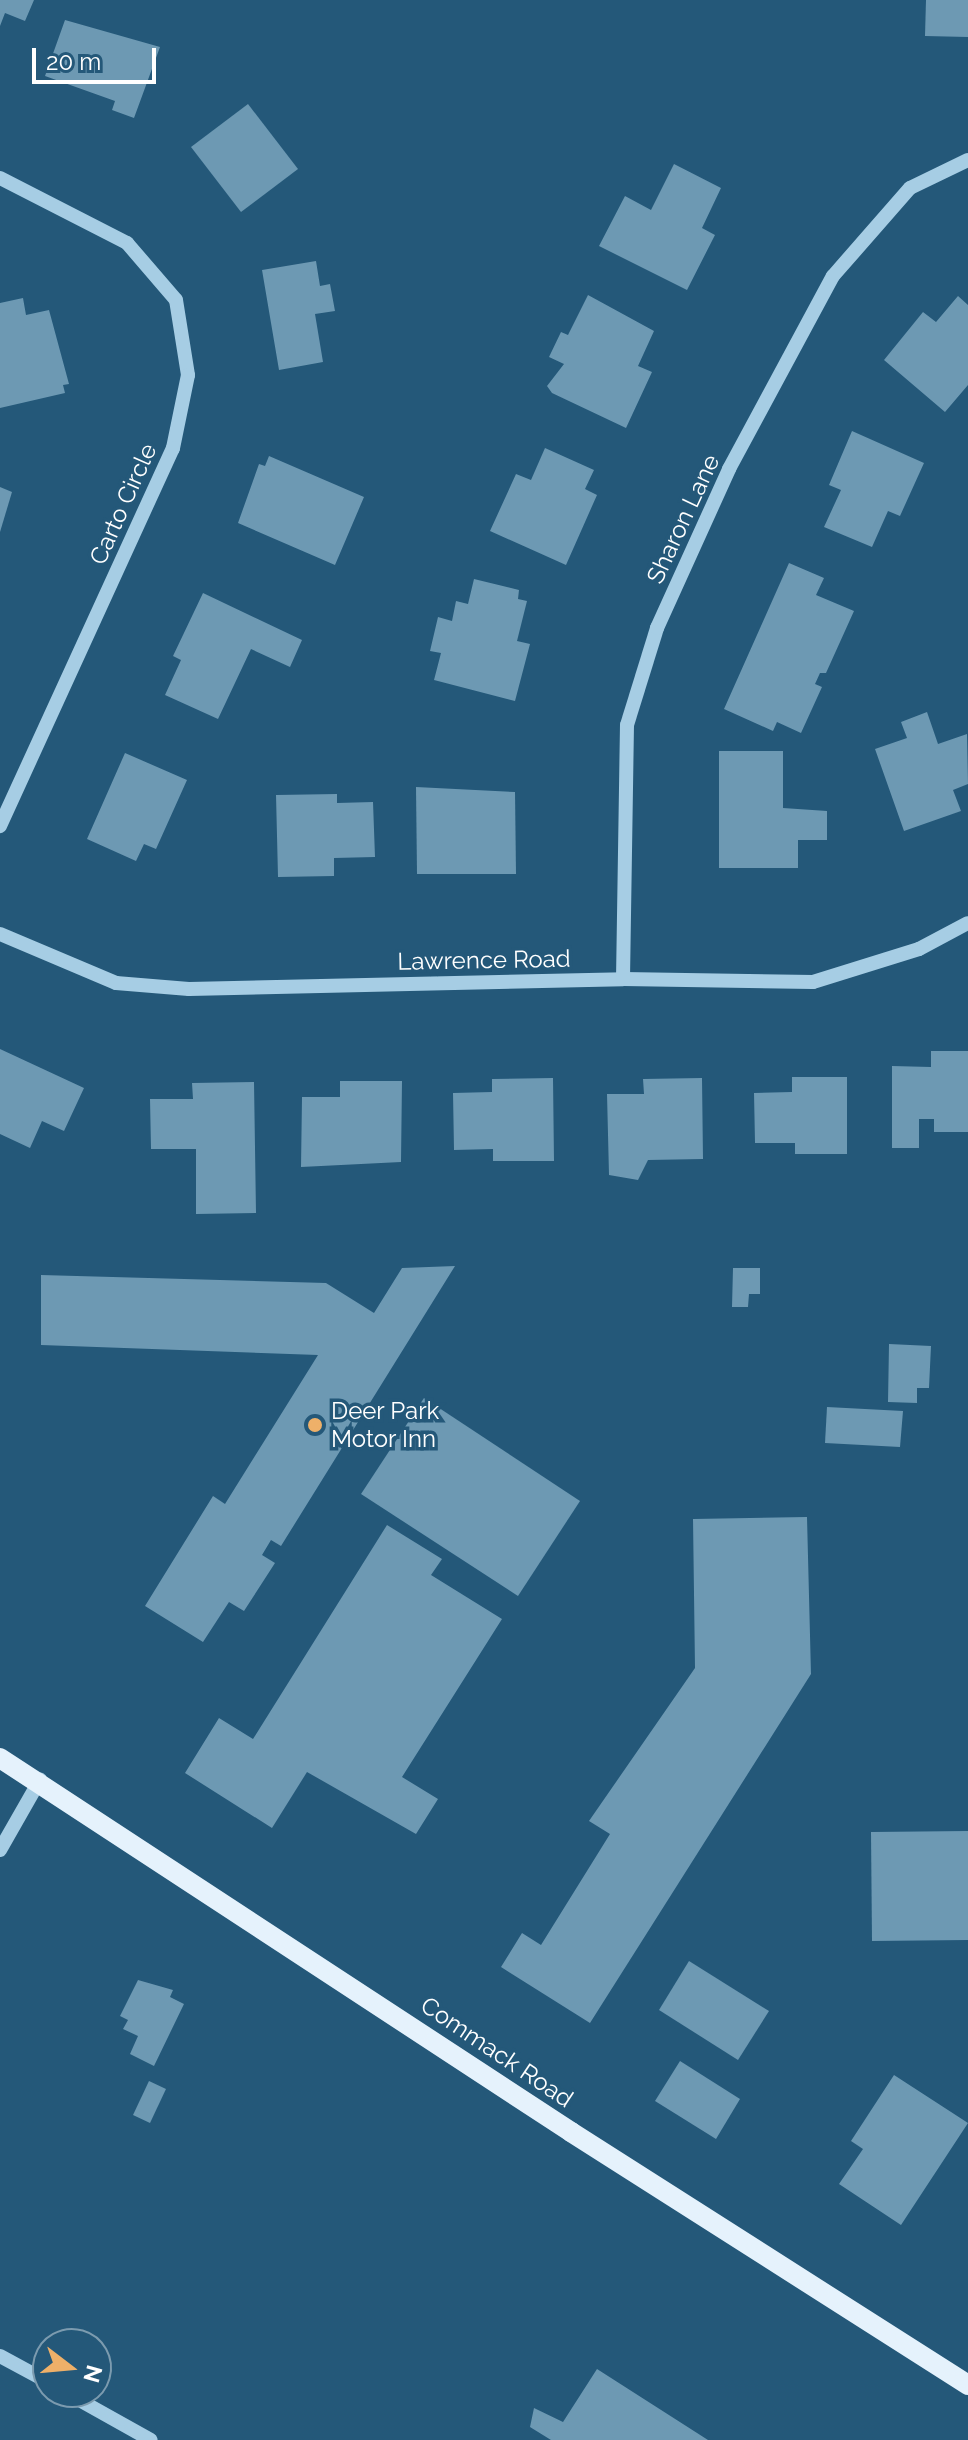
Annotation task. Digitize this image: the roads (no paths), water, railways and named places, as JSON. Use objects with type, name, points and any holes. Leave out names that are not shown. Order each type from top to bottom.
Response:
[{"type":"main road","name":"Commack Road","points":[[0,1758],[40,1780],[571,2132],[968,2385]]},
{"type":"street","name":"Sharon Lane","points":[[623,979],[627,725],[657,628],[729,469],[833,276],[910,188],[968,160]]},
{"type":"street","name":"Carto Circle","points":[[0,178],[127,243],[176,300],[188,375],[173,448],[0,826]]},
{"type":"street","name":"Lawrence Road","points":[[0,934],[116,983],[174,988],[623,979],[813,982],[919,949],[968,923]]},
{"type":"street","points":[[0,1850],[40,1780]]},
{"type":"street","points":[[0,2356],[32,2373]]},
{"type":"street","points":[[94,2408],[151,2440]]},
{"type":"place","name":"Deer Park Motor Inn","points":[[315,1425]]}]
